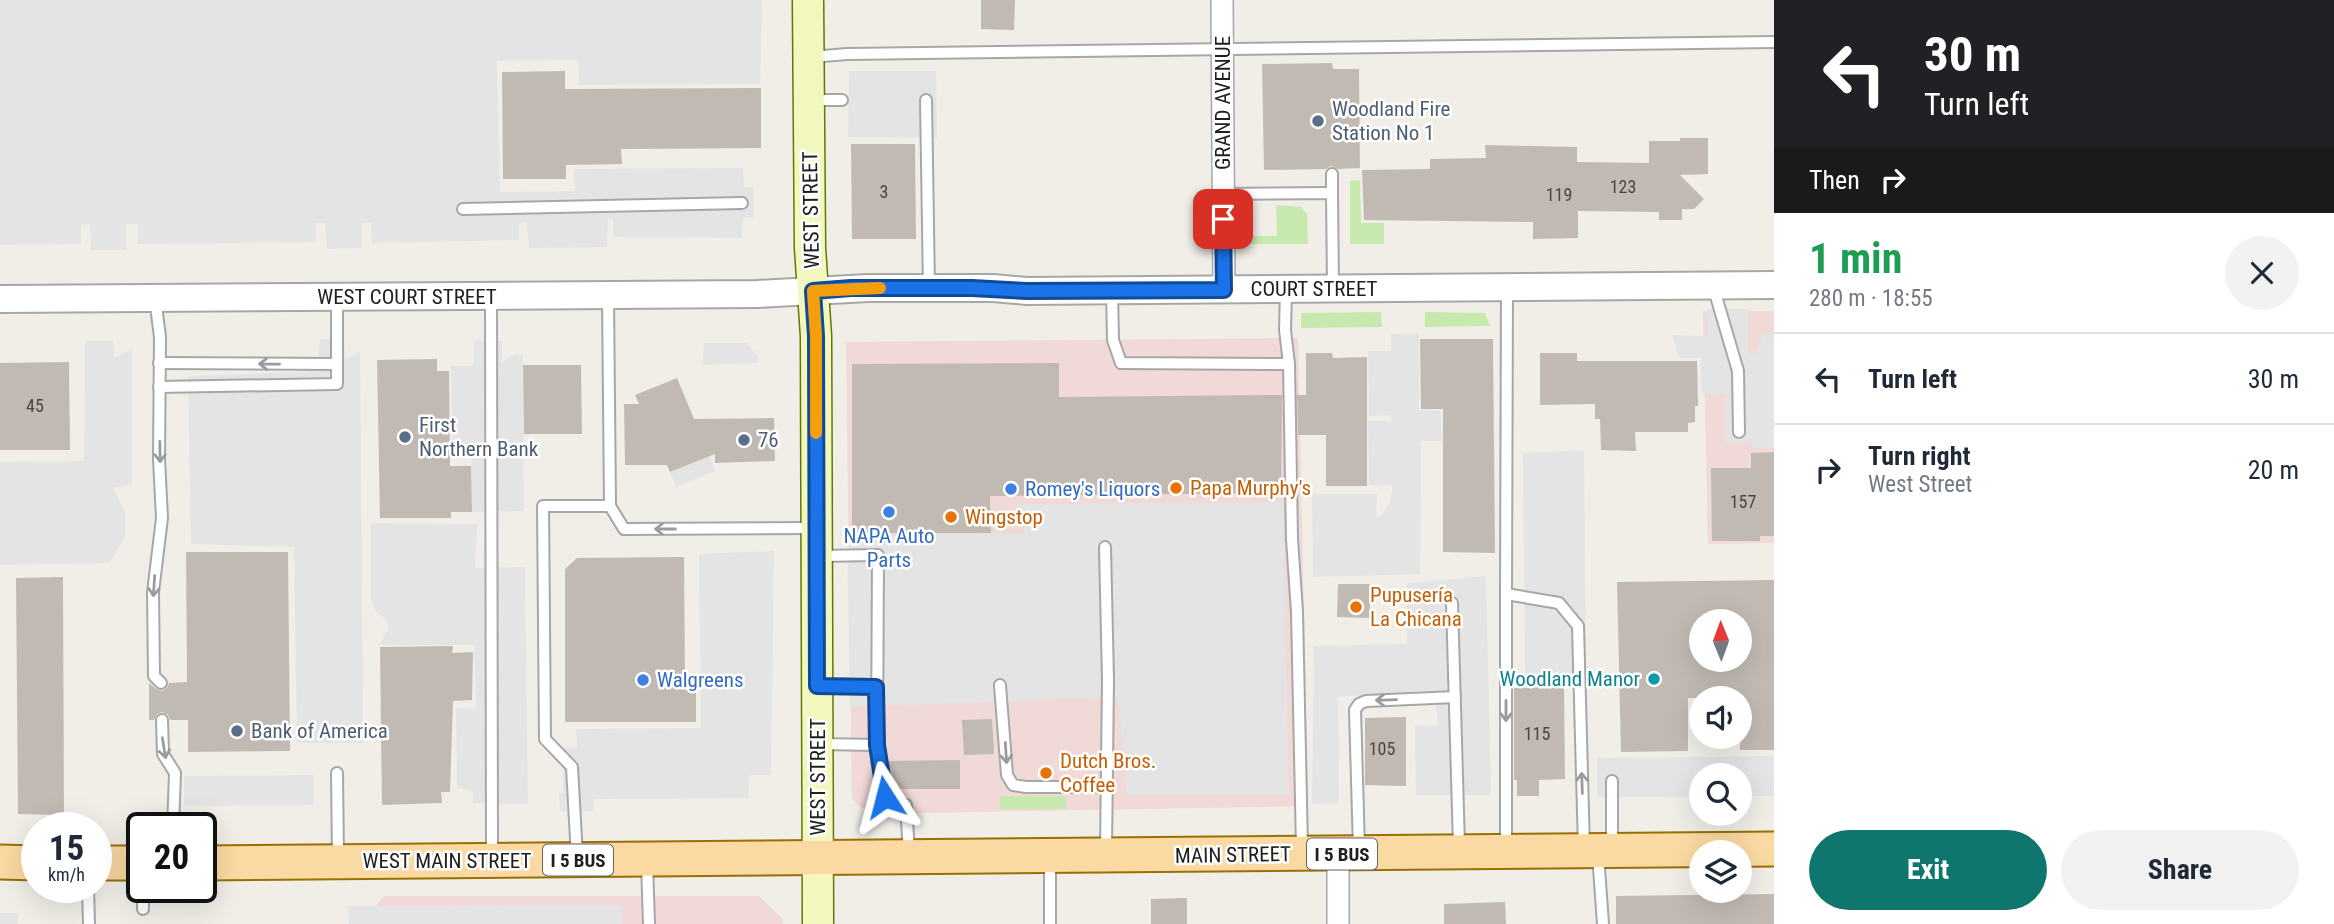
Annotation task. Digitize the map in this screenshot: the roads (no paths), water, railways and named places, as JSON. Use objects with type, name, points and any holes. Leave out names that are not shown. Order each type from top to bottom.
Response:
[{"type":"main road","name":"WEST STREET","points":[[808,0],[810,248],[816,336],[818,924]]},
{"type":"main road","name":"MAIN STREET","points":[[818,859],[1774,849]]},
{"type":"main road","name":"WEST MAIN STREET","points":[[217,863],[818,859]]},
{"type":"main road","points":[[0,862],[21,863]]},
{"type":"street","name":"GRAND AVENUE","points":[[1222,0],[1224,290]]},
{"type":"street","name":"COURT STREET","points":[[813,291],[929,288],[1112,291],[1774,285]]},
{"type":"street","name":"WEST COURT STREET","points":[[0,299],[772,294],[813,291]]},
{"type":"street","points":[[1338,924],[1348,854]]},
{"type":"lane","points":[[808,58],[847,54],[1774,43]]},
{"type":"lane","points":[[809,100],[842,100]]},
{"type":"lane","points":[[926,100],[929,288]]},
{"type":"lane","points":[[1332,174],[1333,289]]},
{"type":"lane","points":[[1223,194],[1332,193]]},
{"type":"lane","points":[[463,209],[742,203]]},
{"type":"lane","points":[[1713,286],[1738,371],[1739,432]]},
{"type":"lane","points":[[1506,852],[1507,287]]},
{"type":"lane","points":[[1286,289],[1285,331],[1289,364],[1292,539],[1298,636],[1302,854]]},
{"type":"lane","points":[[1112,291],[1113,340],[1121,363],[1289,364]]},
{"type":"lane","points":[[608,295],[610,506],[624,529],[733,529],[878,555],[877,745],[885,797],[906,805],[909,859]]},
{"type":"lane","points":[[491,296],[492,861]]},
{"type":"lane","points":[[159,387],[337,383],[337,297]]},
{"type":"lane","points":[[155,298],[160,337],[162,518],[153,592],[154,676],[161,683]]},
{"type":"lane","points":[[159,363],[337,364]]},
{"type":"lane","points":[[577,860],[572,767],[545,739],[543,506],[610,506]]},
{"type":"lane","points":[[1105,547],[1106,856]]},
{"type":"lane","points":[[1506,594],[1559,603],[1578,626],[1604,924]]},
{"type":"lane","points":[[1452,603],[1459,853]]},
{"type":"lane","points":[[1000,685],[1007,775],[1013,785],[1026,788],[1107,787]]},
{"type":"lane","points":[[817,686],[876,687]]},
{"type":"lane","points":[[1348,854],[1355,710],[1359,704],[1366,701],[1455,697]]},
{"type":"lane","points":[[162,720],[163,754],[175,773],[174,812]]},
{"type":"lane","points":[[818,744],[877,745]]},
{"type":"lane","points":[[337,773],[338,862]]},
{"type":"lane","points":[[1598,851],[1612,781]]},
{"type":"lane","points":[[1050,857],[1050,924]]},
{"type":"lane","points":[[647,860],[649,924]]},
{"type":"lane","points":[[88,903],[89,924]]},
{"type":"lane","points":[[143,903],[143,909]]},
{"type":"place","name":"Woodland Fire Station No 1","points":[[1318,121]]},
{"type":"place","name":"First Northern Bank","points":[[405,437]]},
{"type":"place","name":"76","points":[[744,440]]},
{"type":"place","name":"Papa Murphy's","points":[[1176,488]]},
{"type":"place","name":"Romey's Liquors","points":[[1011,489]]},
{"type":"place","name":"NAPA Auto Parts","points":[[889,512]]},
{"type":"place","name":"Wingstop","points":[[951,517]]},
{"type":"place","name":"Pupusería La Chicana","points":[[1356,607]]},
{"type":"place","name":"Woodland Manor","points":[[1654,679]]},
{"type":"place","name":"Walgreens","points":[[643,680]]},
{"type":"place","name":"Bank of America","points":[[237,731]]},
{"type":"place","name":"Dutch Bros. Coffee","points":[[1046,773]]}]
